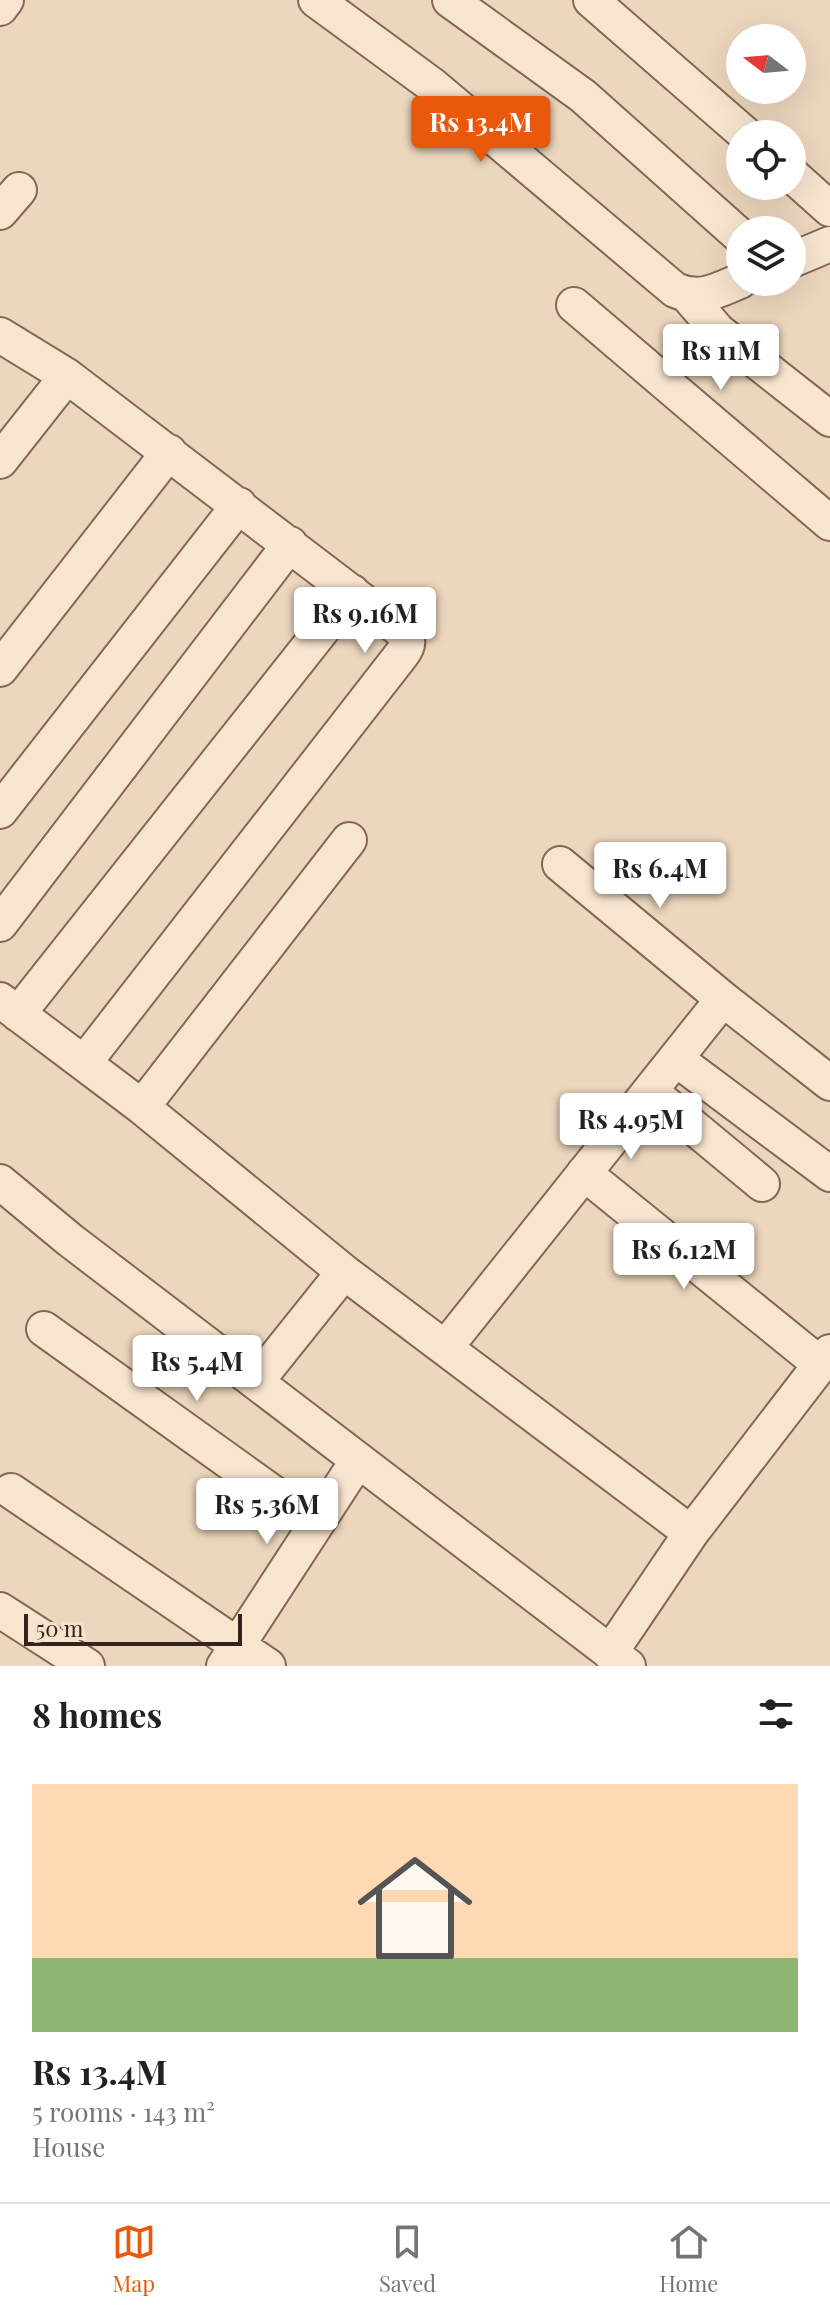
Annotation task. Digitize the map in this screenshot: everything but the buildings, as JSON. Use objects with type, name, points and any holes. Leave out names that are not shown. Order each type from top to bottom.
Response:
[{"type":"street","points":[[0,8],[6,0]]},
{"type":"street","points":[[316,0],[432,85],[675,290],[688,296],[718,331],[830,419]]},
{"type":"street","points":[[450,0],[583,96],[726,224]]},
{"type":"street","points":[[591,0],[729,120]]},
{"type":"street","points":[[806,188],[830,209]]},
{"type":"street","points":[[806,254],[830,244]]},
{"type":"street","points":[[688,296],[702,296],[726,287]]},
{"type":"street","points":[[574,305],[830,523]]},
{"type":"street","points":[[0,335],[67,376],[290,544],[407,638],[407,647],[84,1063]]},
{"type":"street","points":[[0,461],[67,376]]},
{"type":"street","points":[[0,669],[169,452]]},
{"type":"street","points":[[0,811],[239,505]]},
{"type":"street","points":[[0,924],[290,544]]},
{"type":"street","points":[[352,592],[9,1007],[142,1107],[344,1272],[691,1533]]},
{"type":"street","points":[[142,1107],[349,840]]},
{"type":"street","points":[[560,864],[830,1083]]},
{"type":"street","points":[[445,1348],[723,999]]},
{"type":"street","points":[[676,1059],[830,1174]]},
{"type":"street","points":[[650,1091],[762,1184]]},
{"type":"street","points":[[0,1182],[70,1240],[619,1659],[691,1533],[825,1358],[584,1173]]},
{"type":"street","points":[[256,1382],[344,1272]]},
{"type":"street","points":[[44,1329],[315,1523]]},
{"type":"street","points":[[231,1656],[358,1460]]},
{"type":"street","points":[[11,1491],[231,1656],[268,1666]]},
{"type":"street","points":[[0,1610],[87,1666]]}]
